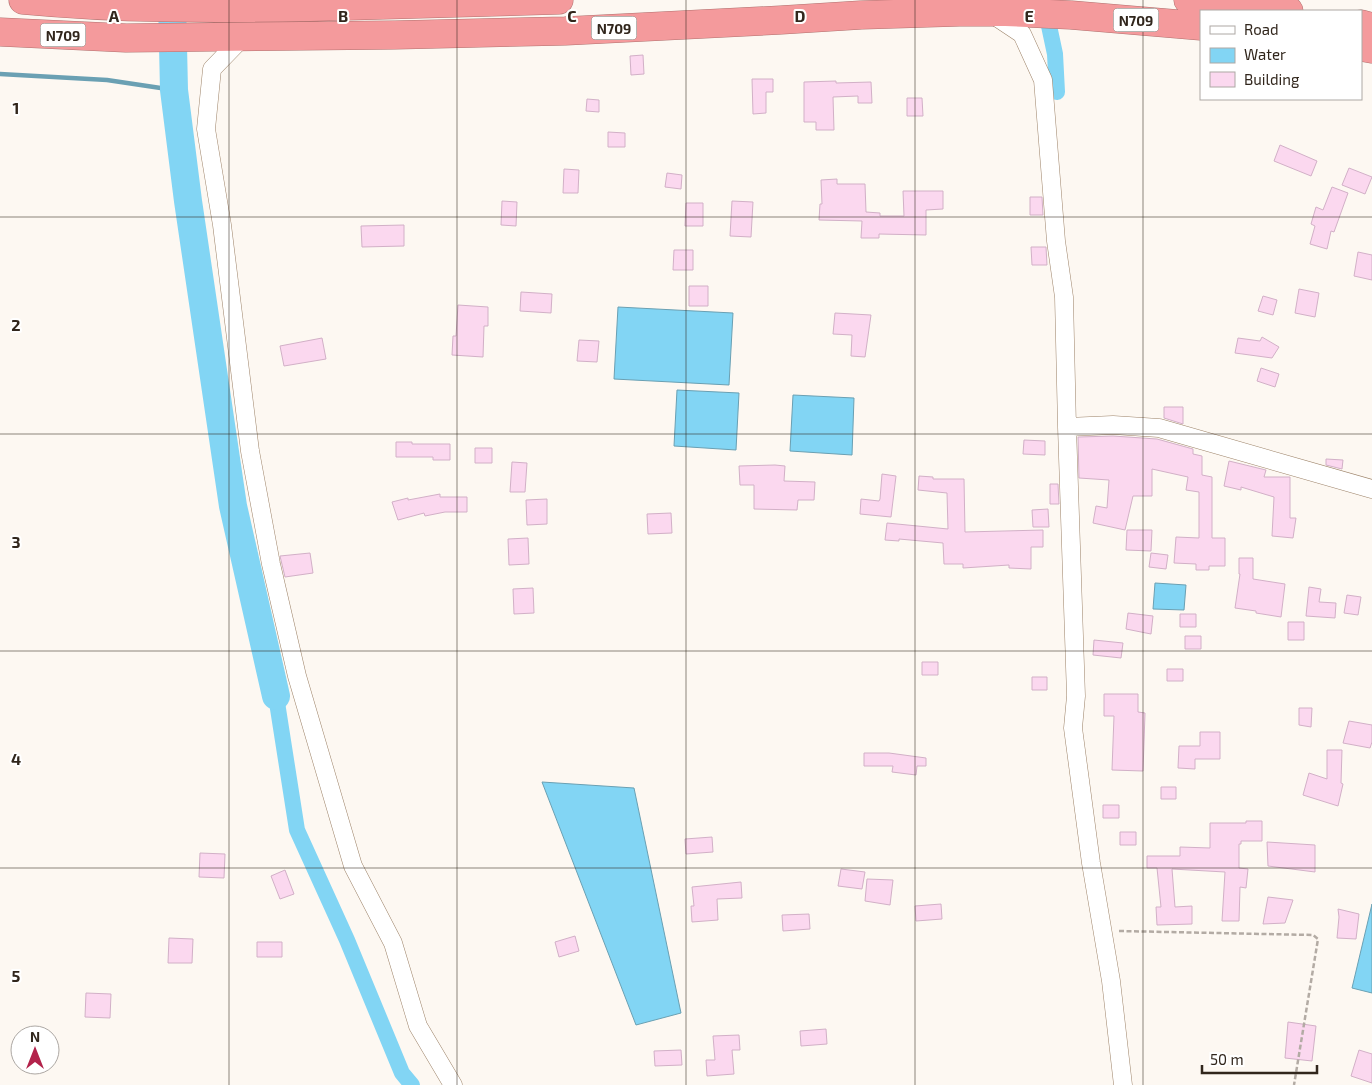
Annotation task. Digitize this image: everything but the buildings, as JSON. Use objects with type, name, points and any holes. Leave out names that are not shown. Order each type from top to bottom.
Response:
[{"type":"highway","name":"N709","points":[[23,0],[127,7],[223,8],[559,0]]},
{"type":"highway","points":[[1188,0],[1280,10]]},
{"type":"highway","name":"N709","points":[[0,32],[126,38],[564,31],[860,15],[998,12],[1071,15],[1200,26]]},
{"type":"street","points":[[998,12],[1022,34],[1043,80],[1056,240],[1064,297],[1076,696],[1073,728],[1091,863],[1111,981],[1123,1085]]},
{"type":"street","points":[[232,37],[212,68],[206,129],[224,244],[250,451],[271,564],[297,676],[353,866],[393,943],[418,1026],[453,1085]]},
{"type":"street","points":[[1067,426],[1113,425],[1159,428],[1372,489]]},
{"type":"path","points":[[1102,931],[1313,935],[1318,939],[1294,1085]]},
{"type":"water","points":[[618,307],[733,313],[729,385],[614,379]]},
{"type":"water","points":[[677,390],[739,393],[736,450],[674,446]]},
{"type":"water","points":[[793,395],[854,398],[852,455],[790,451]]},
{"type":"water","points":[[1155,583],[1186,585],[1184,610],[1153,609]]},
{"type":"water","points":[[542,782],[634,788],[681,1013],[636,1025]]},
{"type":"water","points":[[1372,904],[1372,993],[1352,988]]},
{"type":"waterway","points":[[172,0],[174,90],[188,201],[233,506],[276,696]]},
{"type":"waterway","points":[[1045,7],[1055,54],[1057,92]]},
{"type":"waterway","points":[[0,74],[107,80],[174,90]]},
{"type":"waterway","points":[[276,696],[297,830],[347,940],[402,1073],[412,1085]]}]
